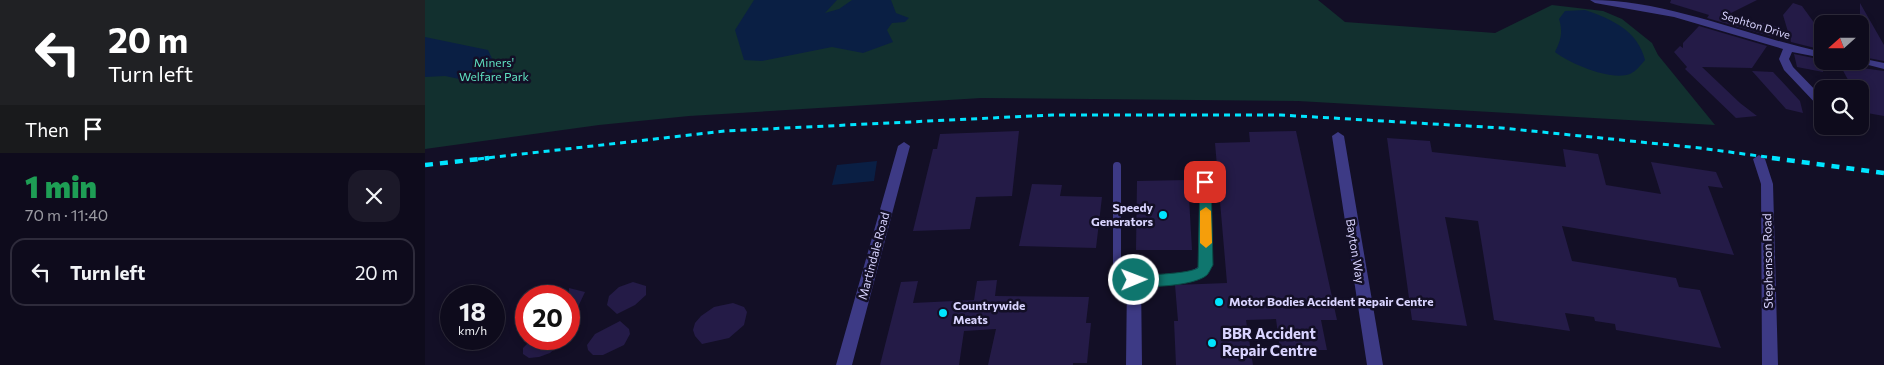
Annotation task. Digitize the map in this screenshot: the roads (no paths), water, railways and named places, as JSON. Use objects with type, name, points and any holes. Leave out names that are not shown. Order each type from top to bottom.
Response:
[{"type":"street","name":"Sephton Drive","points":[[1595,0],[1675,14],[1789,48],[1814,53]]},
{"type":"street","points":[[1789,48],[1783,59],[1788,68],[1814,96]]},
{"type":"street","points":[[1869,63],[1884,66]]},
{"type":"street","name":"Bayton Way","points":[[1338,136],[1375,365]]},
{"type":"street","name":"Martindale Road","points":[[844,365],[904,146]]},
{"type":"street","name":"Stephenson Road","points":[[1759,159],[1767,184],[1770,365]]},
{"type":"street","points":[[1134,280],[1134,365]]},
{"type":"lane","points":[[1117,166],[1117,267],[1134,280],[1193,277],[1203,271],[1206,265],[1205,182]]},
{"type":"water","points":[[754,0],[837,0],[825,13],[839,9],[852,0],[891,0],[896,13],[909,18],[905,22],[892,23],[887,30],[893,42],[863,53],[832,47],[762,61],[744,60],[735,30]]},
{"type":"water","points":[[1585,10],[1614,22],[1636,41],[1642,50],[1645,60],[1636,70],[1622,76],[1602,73],[1580,66],[1555,52],[1561,36],[1559,19],[1565,11]]},
{"type":"water","points":[[425,37],[488,50],[495,65],[489,78],[469,81],[445,76],[425,77]]},
{"type":"water","points":[[877,161],[874,181],[832,185],[837,165]]},
{"type":"railway","points":[[478,159],[725,131],[1052,115],[1281,115],[1502,128],[1700,148],[1781,159]]},
{"type":"railway","points":[[425,165],[489,158]]},
{"type":"railway","points":[[1772,158],[1884,173]]},
{"type":"place","name":"Speedy Generators","points":[[1163,215]]},
{"type":"place","name":"Motor Bodies Accident Repair Centre","points":[[1219,302]]},
{"type":"place","name":"Countrywide Meats","points":[[943,313]]},
{"type":"place","name":"BBR Accident Repair Centre","points":[[1212,343]]},
{"type":"park label","name":"Miners' Welfare Park","points":[[494,70]]}]
